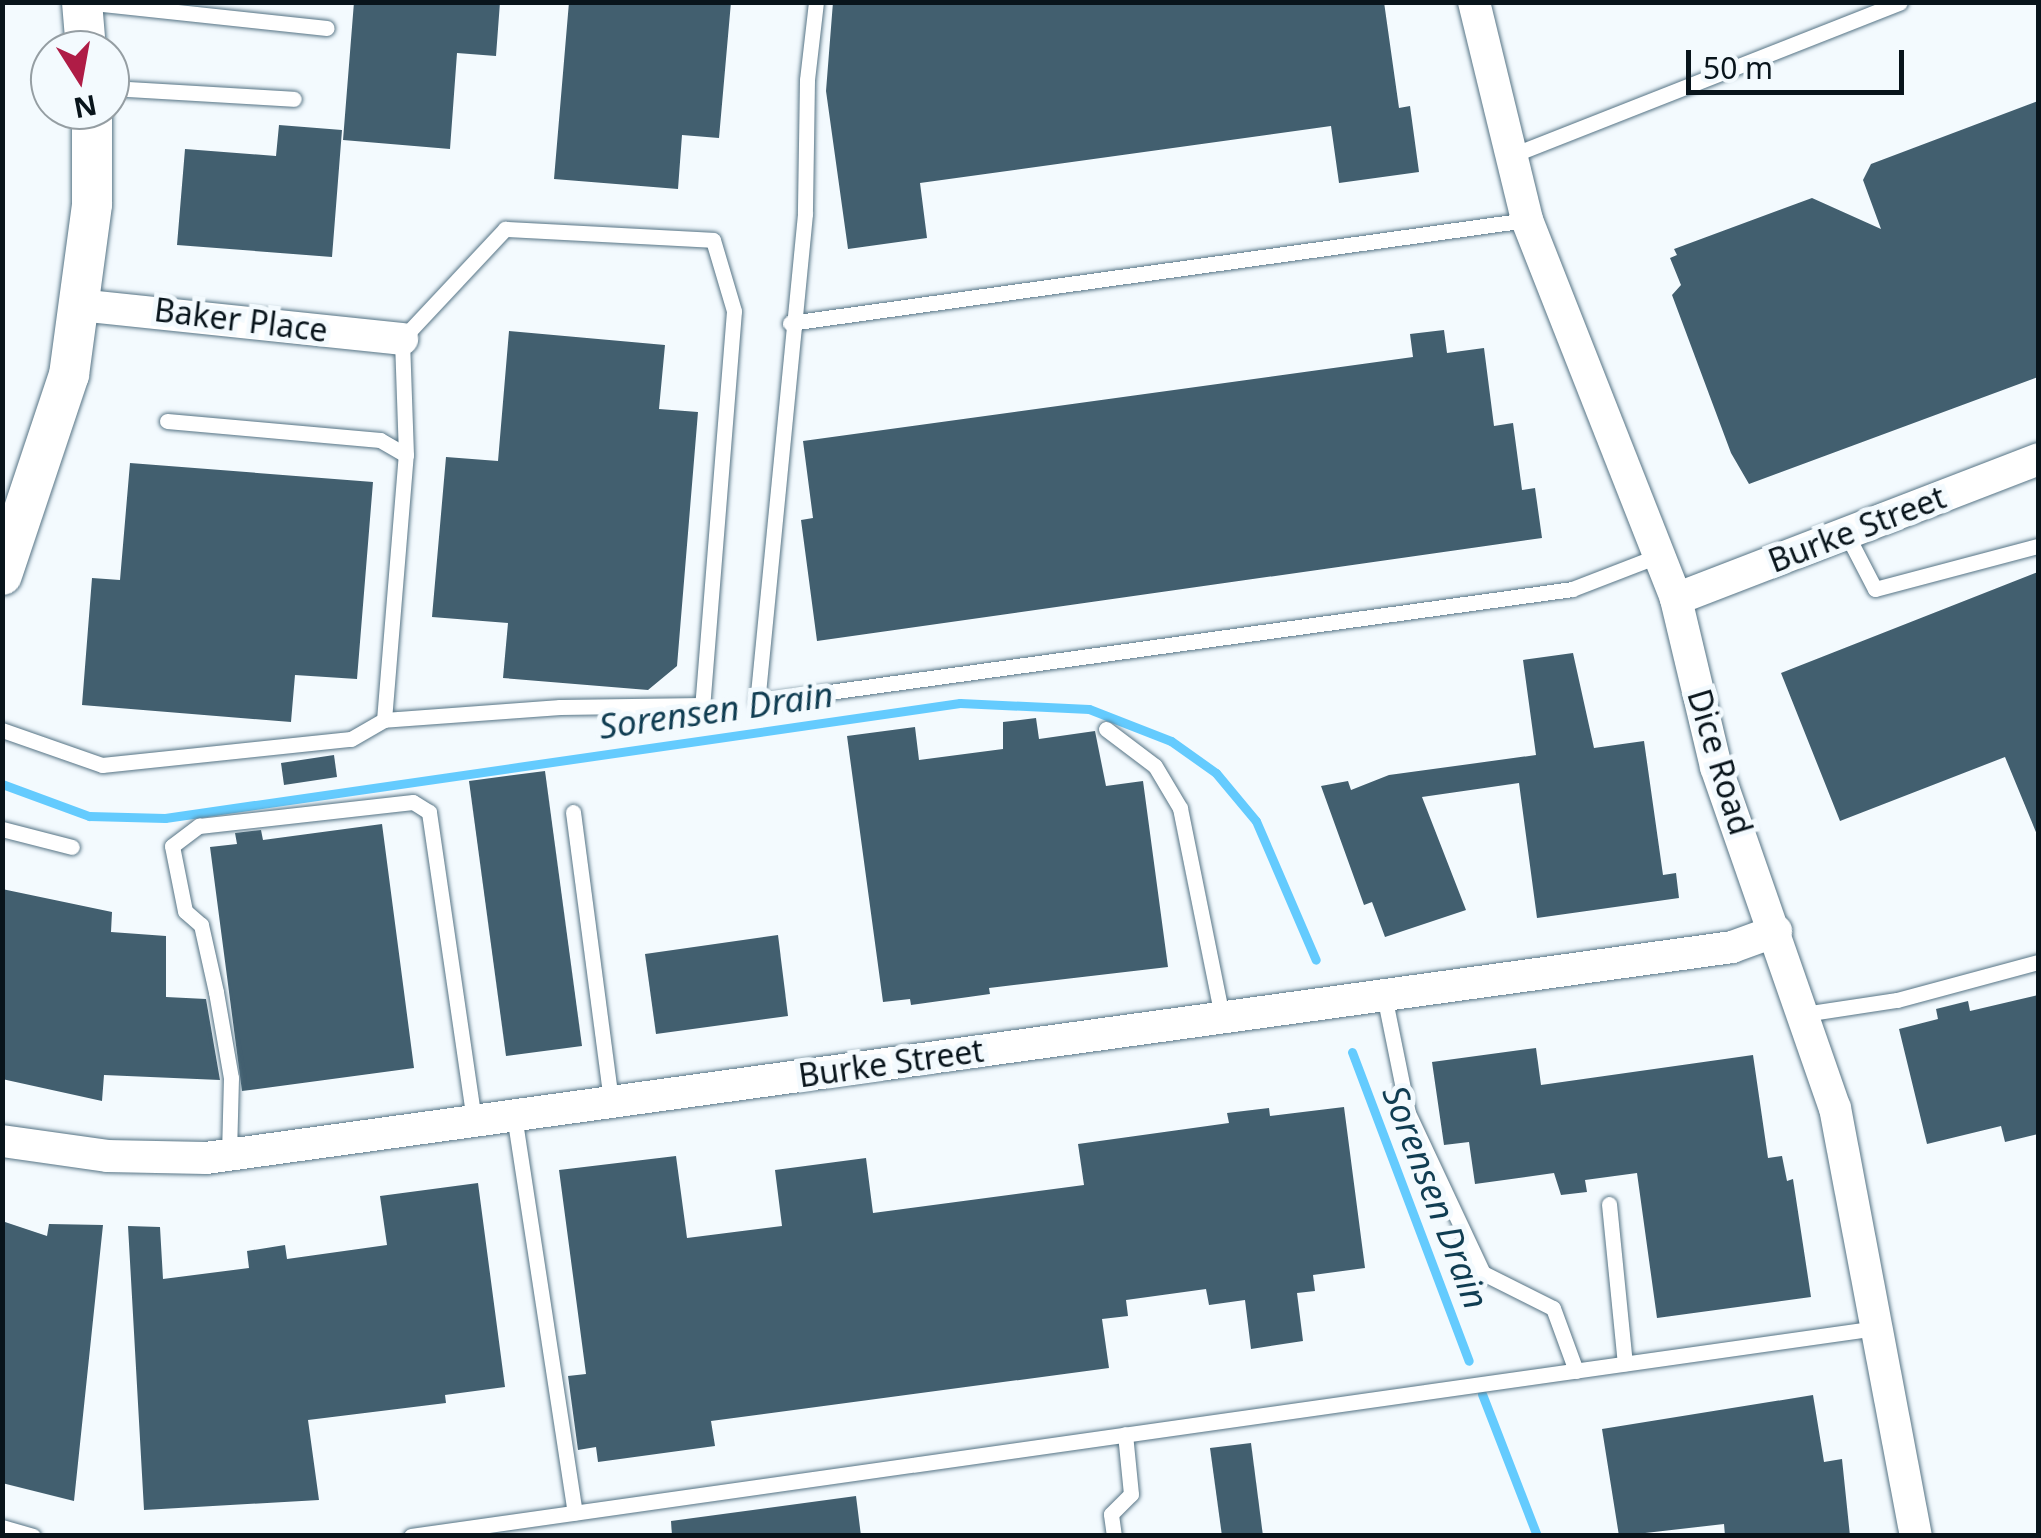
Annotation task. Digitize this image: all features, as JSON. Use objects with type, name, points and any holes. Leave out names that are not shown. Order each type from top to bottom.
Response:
[{"type":"street","points":[[83,2],[85,30]]},
{"type":"street","name":"Dice Road","points":[[1474,2],[1527,220],[1676,599],[1716,767],[1835,1108],[1916,1536]]},
{"type":"street","points":[[2,575],[51,441],[79,305],[92,204],[92,130]]},
{"type":"street","name":"Baker Place","points":[[79,305],[402,339]]},
{"type":"street","name":"Burke Street","points":[[1676,599],[2038,459]]},
{"type":"street","name":"Burke Street","points":[[2,1141],[107,1156],[229,1154],[1732,946],[1776,931]]},
{"type":"lane","points":[[83,2],[326,28]]},
{"type":"lane","points":[[816,2],[807,80],[805,214],[790,324],[757,702],[1572,589],[1660,555]]},
{"type":"lane","points":[[1510,156],[1900,2]]},
{"type":"lane","points":[[130,89],[294,99]]},
{"type":"lane","points":[[790,324],[1527,220]]},
{"type":"lane","points":[[2,730],[102,765],[351,739],[384,720],[560,707],[702,705],[734,311],[713,240],[505,228],[402,339],[406,455],[384,720]]},
{"type":"lane","points":[[167,421],[380,440],[406,455]]},
{"type":"lane","points":[[1846,534],[1875,590],[2038,546]]},
{"type":"lane","points":[[1106,729],[1156,766],[1180,808],[1222,1017]]},
{"type":"lane","points":[[229,1154],[231,1078],[216,992],[201,925],[186,911],[172,846],[199,826],[414,802],[429,812],[474,1120]]},
{"type":"lane","points":[[573,812],[610,1102]]},
{"type":"lane","points":[[2,829],[72,847]]},
{"type":"lane","points":[[1804,1014],[1897,1000],[2038,962]]},
{"type":"lane","points":[[1384,995],[1408,1113],[1484,1273],[1553,1308],[1576,1370]]},
{"type":"lane","points":[[514,1115],[575,1512]]},
{"type":"lane","points":[[1609,1204],[1625,1364]]},
{"type":"lane","points":[[411,1536],[1879,1327]]},
{"type":"lane","points":[[1114,1536],[1111,1514],[1131,1494],[1125,1434]]},
{"type":"lane","points":[[2,1527],[33,1536]]},
{"type":"building","points":[[354,2],[500,2],[496,56],[457,53],[450,149],[343,140]]},
{"type":"building","points":[[569,2],[731,2],[719,138],[682,135],[678,189],[554,179]]},
{"type":"building","points":[[833,2],[1384,2],[1399,108],[1410,106],[1419,172],[1339,183],[1331,126],[920,183],[927,238],[848,249],[826,91]]},
{"type":"building","points":[[2038,101],[2038,377],[1749,484],[1731,453],[1672,295],[1681,285],[1670,258],[1677,255],[1674,249],[1812,198],[1881,229],[1863,180],[1871,164]]},
{"type":"building","points":[[279,125],[342,130],[332,257],[177,245],[185,149],[276,156]]},
{"type":"building","points":[[1444,330],[1447,353],[1484,348],[1494,426],[1513,423],[1522,490],[1535,488],[1542,538],[817,641],[801,520],[813,518],[803,441],[1413,357],[1410,334]]},
{"type":"building","points":[[509,331],[665,345],[659,409],[698,412],[677,666],[648,690],[503,678],[508,623],[432,617],[446,457],[498,461]]},
{"type":"building","points":[[130,463],[373,482],[357,679],[295,675],[291,722],[82,705],[92,578],[120,580]]},
{"type":"building","points":[[2038,572],[2038,837],[2005,757],[1840,821],[1781,673]]},
{"type":"building","points":[[1573,653],[1594,748],[1644,741],[1663,875],[1676,873],[1679,898],[1537,918],[1519,783],[1422,797],[1466,910],[1385,937],[1372,902],[1364,905],[1321,786],[1348,781],[1351,790],[1389,775],[1536,755],[1523,660]]},
{"type":"building","points":[[1036,718],[1039,739],[1095,731],[1106,786],[1143,781],[1168,967],[989,988],[990,994],[911,1005],[910,999],[883,1002],[847,736],[915,727],[919,760],[1003,749],[1003,722]]},
{"type":"building","points":[[334,755],[337,777],[284,785],[281,763]]},
{"type":"building","points":[[545,771],[582,1046],[506,1056],[469,781]]},
{"type":"building","points":[[382,824],[414,1068],[242,1091],[210,847],[237,844],[235,833],[261,830],[263,840]]},
{"type":"building","points":[[2,889],[112,912],[111,932],[166,936],[166,997],[206,999],[220,1080],[104,1075],[102,1101],[2,1079]]},
{"type":"building","points":[[778,935],[788,1016],[656,1034],[645,954]]},
{"type":"building","points":[[2038,995],[2038,1134],[2005,1142],[2001,1126],[1927,1144],[1899,1029],[1938,1019],[1936,1009],[1968,1001],[1970,1011]]},
{"type":"building","points":[[1536,1048],[1541,1085],[1753,1055],[1768,1158],[1782,1156],[1787,1181],[1793,1179],[1811,1297],[1657,1318],[1637,1173],[1585,1180],[1587,1192],[1561,1195],[1554,1173],[1475,1184],[1469,1142],[1444,1145],[1432,1062]]},
{"type":"building","points":[[1344,1107],[1365,1268],[1313,1275],[1315,1291],[1297,1293],[1303,1341],[1251,1349],[1245,1300],[1209,1305],[1206,1289],[1126,1300],[1128,1316],[1102,1319],[1109,1368],[711,1421],[715,1446],[598,1462],[596,1447],[578,1450],[568,1376],[586,1374],[559,1170],[676,1156],[687,1238],[782,1226],[775,1170],[866,1158],[873,1213],[1084,1185],[1078,1144],[1229,1123],[1227,1113],[1269,1108],[1270,1116]]},
{"type":"building","points":[[478,1183],[505,1387],[445,1395],[446,1403],[308,1420],[319,1500],[144,1510],[128,1226],[160,1227],[163,1279],[249,1268],[247,1251],[285,1245],[287,1259],[387,1245],[380,1196]]},
{"type":"building","points":[[2,1221],[47,1236],[49,1224],[103,1225],[74,1501],[2,1483]]},
{"type":"building","points":[[1813,1395],[1824,1462],[1842,1459],[1850,1536],[1725,1536],[1724,1524],[1619,1536],[1602,1429]]},
{"type":"building","points":[[1251,1443],[1263,1536],[1222,1536],[1210,1448]]},
{"type":"building","points":[[856,1496],[861,1536],[672,1536],[671,1521]]},
{"type":"waterway","name":"Sorensen Drain","points":[[2,784],[89,816],[165,818],[960,703],[1089,709],[1171,741],[1216,773],[1256,821],[1316,960]]},
{"type":"waterway","name":"Sorensen Drain","points":[[1352,1052],[1469,1361]]},
{"type":"waterway","name":"Sorensen Drain","points":[[1482,1394],[1537,1536]]}]
